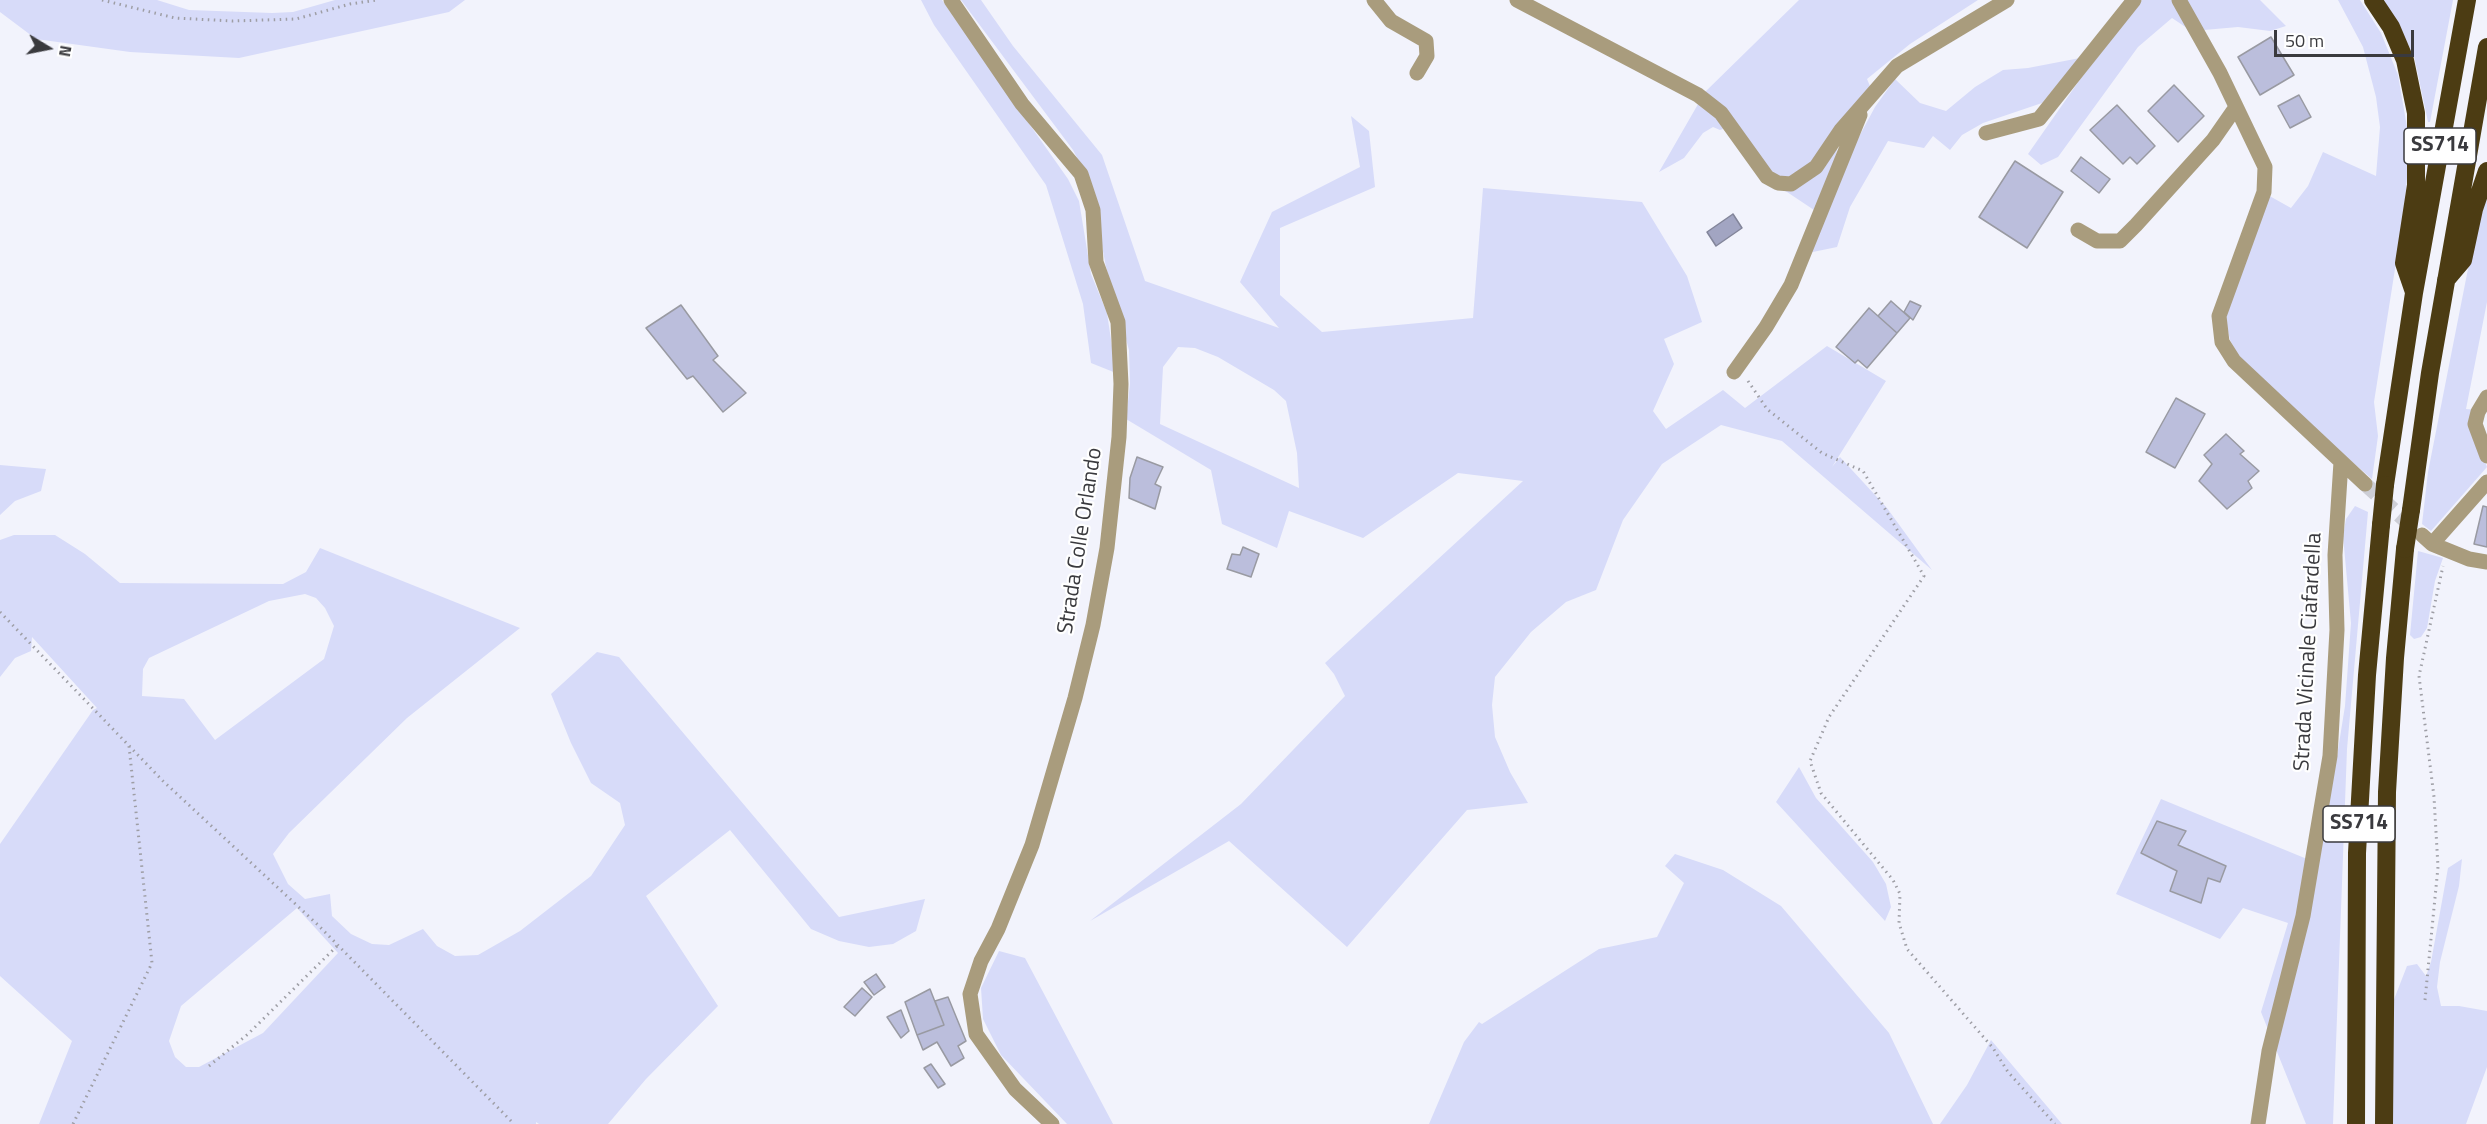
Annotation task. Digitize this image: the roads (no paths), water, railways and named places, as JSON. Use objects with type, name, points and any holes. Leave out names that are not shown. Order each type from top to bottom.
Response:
[{"type":"highway","points":[[2373,0],[2391,27],[2405,60],[2416,113],[2416,185],[2404,263],[2414,293]]},
{"type":"highway","name":"SS714","points":[[2356,1124],[2359,819],[2367,675],[2380,525],[2414,293],[2468,0]]},
{"type":"highway","name":"SS714","points":[[2384,1124],[2387,792],[2395,658],[2405,549],[2445,282],[2487,47]]},
{"type":"highway","points":[[2445,282],[2463,260],[2474,209],[2487,171]]},
{"type":"street","name":"Strada Colle Orlando","points":[[951,0],[1022,104],[1081,174],[1093,210],[1096,262],[1118,322],[1121,384],[1119,436],[1107,548],[1093,625],[1075,698],[1032,845],[998,929],[981,961],[970,994],[975,1034],[1015,1089],[1052,1124]]},
{"type":"street","points":[[1374,0],[1391,21],[1426,41],[1426,56],[1417,73]]},
{"type":"street","points":[[1517,0],[1698,95],[1722,113],[1767,177],[1778,183],[1791,184],[1816,167],[1841,130],[1897,66],[2007,0]]},
{"type":"street","points":[[1986,133],[2038,119],[2134,0]]},
{"type":"street","points":[[2179,0],[2265,167],[2264,192],[2219,316],[2222,342],[2234,361],[2365,484]]},
{"type":"street","points":[[1734,372],[1766,327],[1791,285],[1865,104]]},
{"type":"street","points":[[2078,230],[2097,241],[2120,240],[2213,140],[2236,107]]},
{"type":"street","points":[[2487,397],[2478,412],[2475,424],[2487,456]]},
{"type":"street","name":"Strada Vicinale Ciafardella","points":[[2258,1124],[2269,1051],[2303,916],[2330,756],[2337,630],[2335,555],[2341,462]]},
{"type":"street","points":[[2487,482],[2427,539],[2450,551],[2487,562]]},
{"type":"tunnel","points":[[2365,484],[2416,530]]}]
